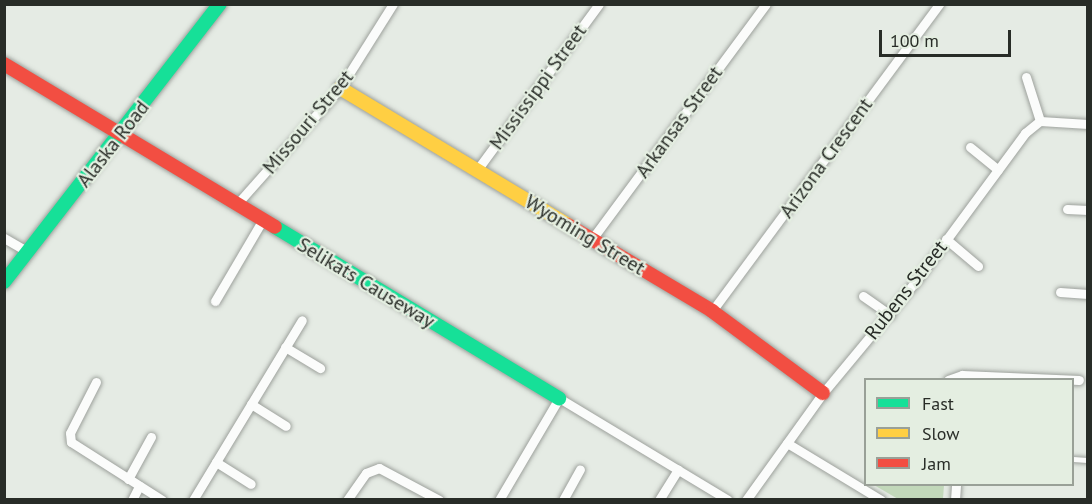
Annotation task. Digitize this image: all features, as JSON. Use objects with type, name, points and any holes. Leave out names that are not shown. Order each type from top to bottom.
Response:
[{"type":"street","name":"Missouri Street","points":[[237,204],[340,88],[393,4]]},
{"type":"street","name":"Mississippi Street","points":[[477,170],[598,4]]},
{"type":"street","name":"Arkansas Street","points":[[592,239],[766,4]]},
{"type":"street","name":"Arizona Crescent","points":[[712,311],[939,4]]},
{"type":"street","name":"Alaska Road","points":[[4,282],[120,134],[214,6]]},
{"type":"street","name":"Selikats Causeway","points":[[4,64],[728,500]]},
{"type":"street","points":[[1026,77],[1040,121],[1088,124]]},
{"type":"street","name":"Wyoming Street","points":[[340,88],[712,311],[823,393]]},
{"type":"street","name":"Rubens Street","points":[[746,500],[823,393],[890,315],[1024,133],[1040,121]]},
{"type":"street","points":[[970,147],[998,170]]},
{"type":"street","points":[[1067,208],[1088,210]]},
{"type":"street","points":[[215,301],[262,221]]},
{"type":"street","points":[[4,238],[28,252]]},
{"type":"street","points":[[946,239],[978,266]]},
{"type":"street","points":[[1060,292],[1088,294]]},
{"type":"street","points":[[863,296],[890,315]]},
{"type":"street","points":[[193,500],[302,320]]},
{"type":"street","points":[[285,346],[320,368]]},
{"type":"street","points":[[962,377],[1001,378]]},
{"type":"street","points":[[1074,380],[1079,380]]},
{"type":"street","points":[[96,382],[69,439],[78,449],[162,500]]},
{"type":"street","points":[[500,500],[558,398]]},
{"type":"street","points":[[251,404],[286,426]]},
{"type":"street","points":[[128,479],[151,437]]},
{"type":"street","points":[[787,443],[863,484]]},
{"type":"street","points":[[216,462],[251,484]]},
{"type":"street","points":[[347,500],[366,472],[379,468],[439,500]]},
{"type":"street","points":[[563,500],[580,469]]},
{"type":"street","points":[[659,500],[678,469]]},
{"type":"street","points":[[865,486],[881,500]]},
{"type":"street","points":[[132,500],[143,488]]},
{"type":"street","points":[[141,500],[143,488]]},
{"type":"green space","points":[[876,486],[944,486],[943,499],[898,499]]},
{"type":"traffic: fast","points":[[4,282],[220,4]]},
{"type":"traffic: fast","points":[[275,227],[559,398]]},
{"type":"traffic: slow","points":[[340,88],[568,225]]},
{"type":"traffic: jam","points":[[4,64],[275,227]]},
{"type":"traffic: jam","points":[[568,225],[712,311],[823,393]]}]
